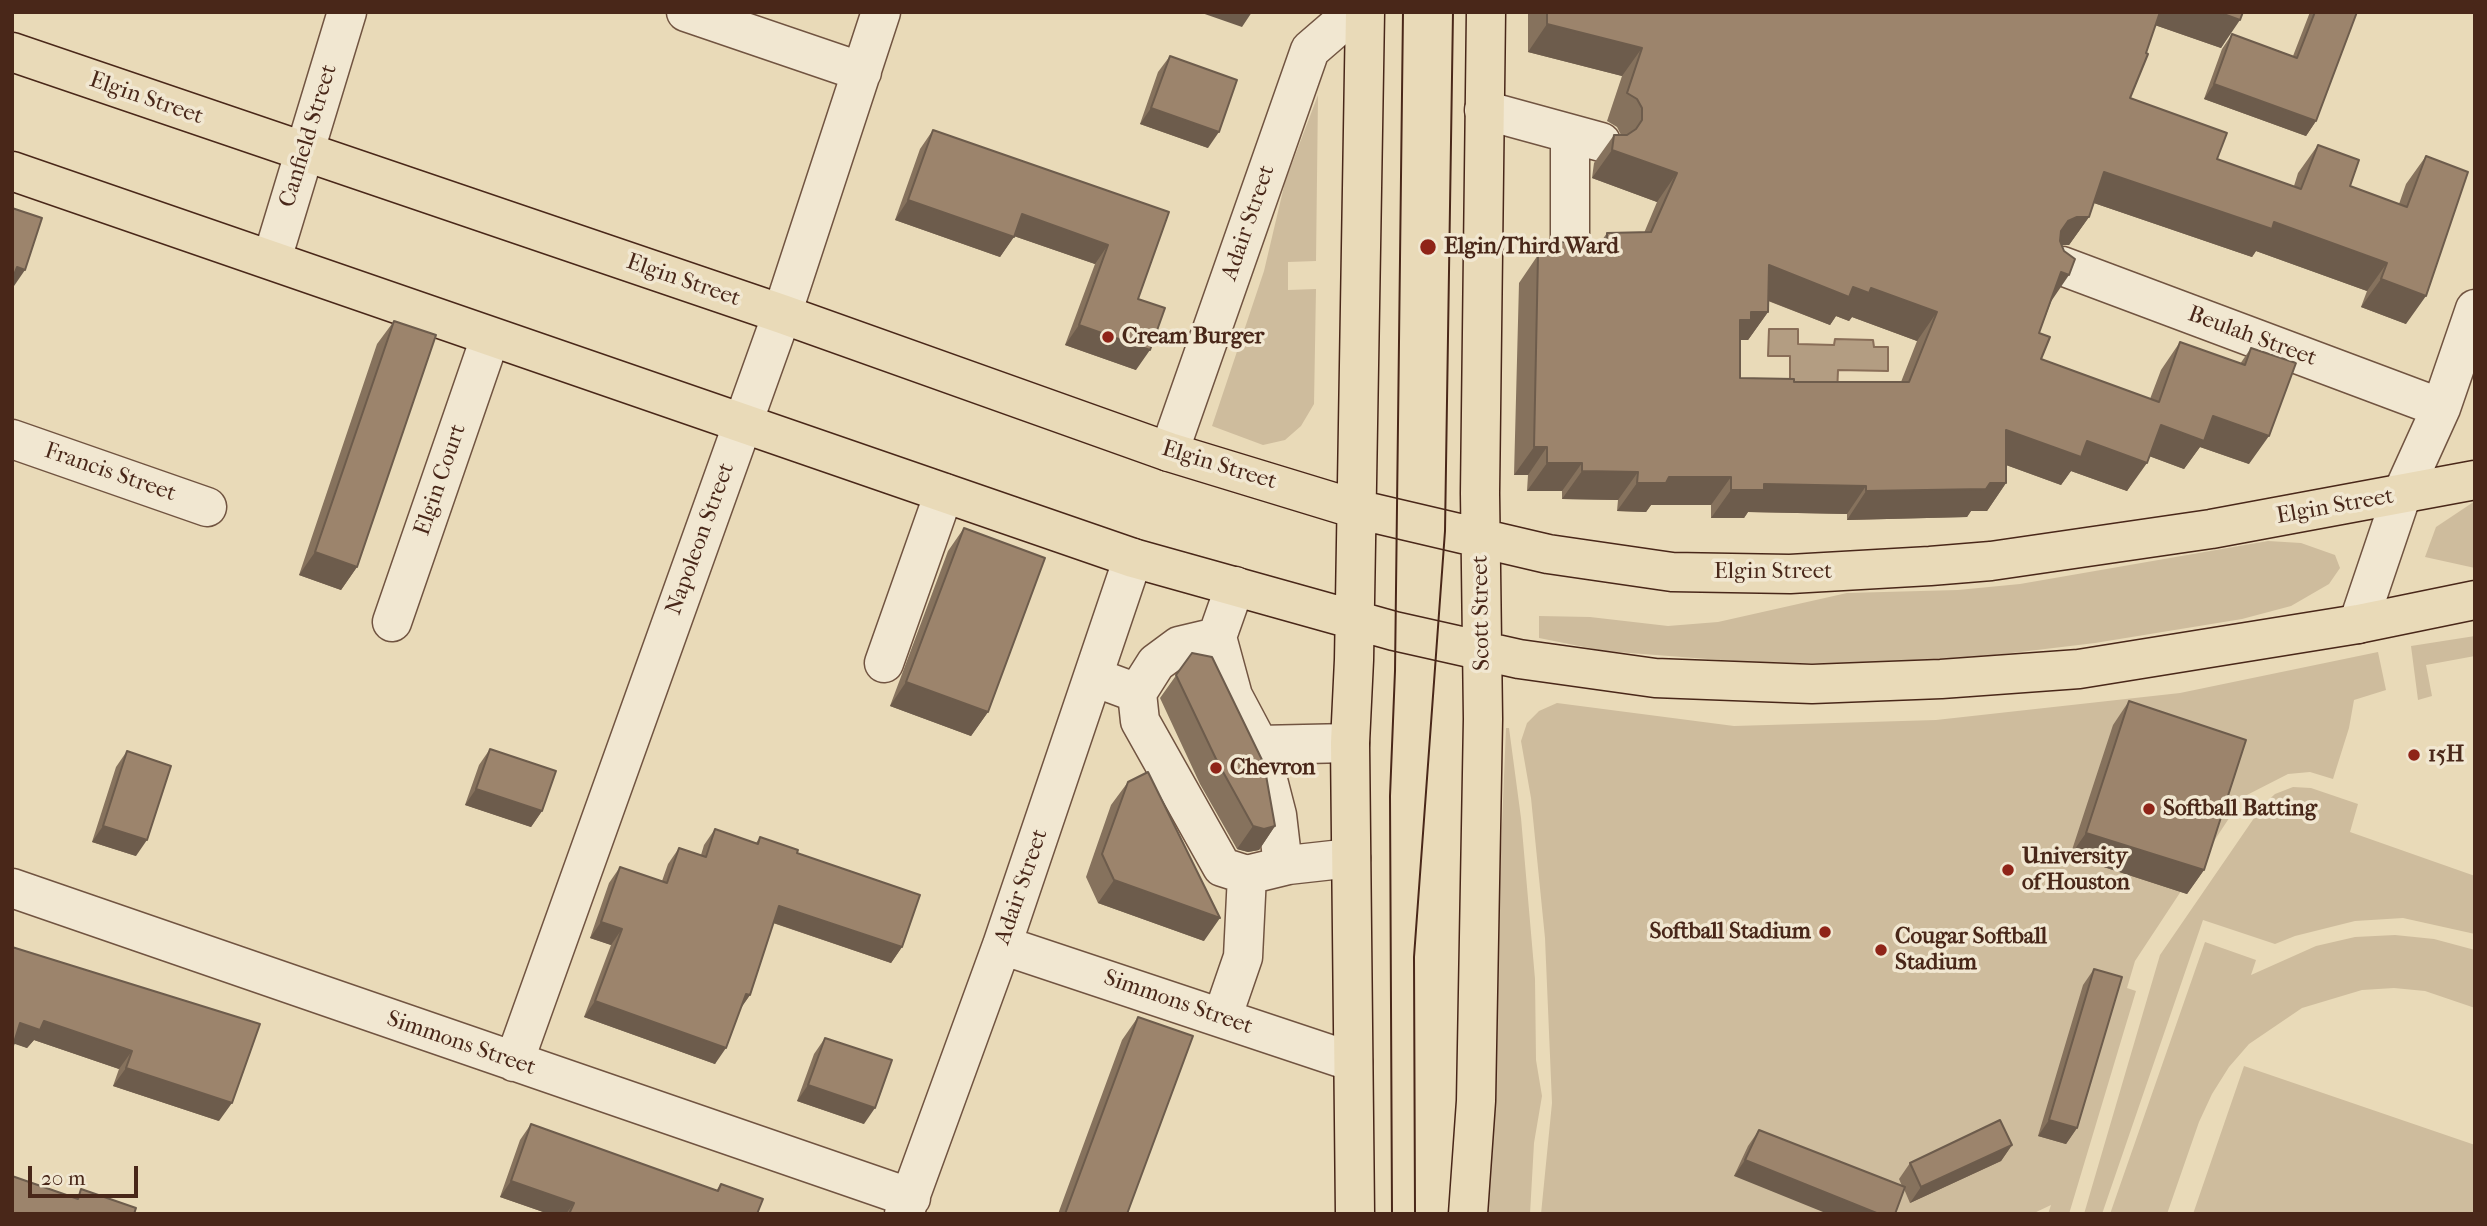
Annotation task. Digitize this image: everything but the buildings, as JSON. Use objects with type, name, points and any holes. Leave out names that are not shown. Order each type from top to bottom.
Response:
[{"type":"main road","points":[[1355,1214],[1350,743],[1364,12]]},
{"type":"main road","name":"Scott Street","points":[[1468,1214],[1476,1101],[1484,651],[1481,540],[1486,12]]},
{"type":"main road","name":"Elgin Street","points":[[12,52],[782,314],[1169,452],[1356,509],[1481,540],[1567,557],[1672,572],[1790,574],[1991,561],[2211,529],[2475,480]]},
{"type":"main road","points":[[12,171],[1133,558],[1353,619],[1484,651],[1655,678],[1812,684],[1941,679],[2079,669],[2358,624],[2475,600]]},
{"type":"street","name":"Canfield Street","points":[[272,259],[347,12]]},
{"type":"street","points":[[686,12],[862,72]]},
{"type":"street","name":"Napoleon Street","points":[[514,1062],[782,314],[881,12]]},
{"type":"street","name":"Adair Street","points":[[1169,452],[1310,50],[1354,12]]},
{"type":"street","points":[[1484,110],[1585,138],[1570,248]]},
{"type":"street","name":"Beulah Street","points":[[2062,266],[2441,408]]},
{"type":"street","points":[[2358,624],[2402,494],[2441,408],[2475,309]]},
{"type":"street","name":"Elgin Court","points":[[392,622],[490,338]]},
{"type":"street","name":"Francis Street","points":[[12,439],[207,507]]},
{"type":"street","points":[[884,663],[944,493]]},
{"type":"street","name":"Adair Street","points":[[907,1206],[1002,945],[1133,558]]},
{"type":"street","points":[[1235,586],[1217,637],[1233,696],[1259,745],[1277,815],[1283,866]]},
{"type":"street","points":[[1217,637],[1179,646],[1156,663],[1137,693],[1140,721],[1222,867],[1247,874],[1283,866],[1351,858]]},
{"type":"street","points":[[1094,677],[1137,693]]},
{"type":"street","points":[[1259,745],[1350,743]]},
{"type":"street","points":[[1222,1018],[1243,957],[1247,874]]},
{"type":"street","name":"Simmons Street","points":[[12,888],[514,1062],[907,1206]]},
{"type":"street","name":"Simmons Street","points":[[1002,945],[1353,1062]]},
{"type":"shaded area","points":[[1318,95],[1316,261],[1288,262],[1288,290],[1316,289],[1314,404],[1301,426],[1285,440],[1263,445],[1212,426],[1264,271],[1285,182]]},
{"type":"shaded area","points":[[1769,329],[1798,329],[1798,344],[1834,345],[1835,339],[1873,340],[1874,347],[1888,347],[1888,371],[1838,370],[1837,395],[1790,395],[1790,356],[1768,356]]},
{"type":"shaded area","points":[[2475,501],[2475,568],[2425,557],[2436,527]]},
{"type":"shaded area","points":[[2268,541],[2301,543],[2335,555],[2340,568],[2329,584],[2291,606],[2242,619],[2095,643],[1995,655],[1866,664],[1747,662],[1604,651],[1539,638],[1539,616],[1590,617],[1668,626],[1718,622],[1847,593],[1958,590],[2020,584]]},
{"type":"shaded area","points":[[2475,636],[2475,656],[2426,665],[2432,696],[2418,700],[2411,646]]},
{"type":"shaded area","name":"Cougar Softball Stadium","points":[[2378,652],[2386,690],[2354,700],[2349,728],[2333,779],[2310,772],[2288,774],[2243,797],[2135,961],[2127,988],[2136,991],[2069,1214],[2048,1214],[2051,1205],[2032,1214],[1541,1214],[1552,1103],[1545,938],[1531,798],[1521,741],[1527,723],[1539,711],[1557,703],[1734,726],[1936,720],[2180,693]]},
{"type":"shaded area","points":[[1506,728],[1509,728],[1521,818],[1535,979],[1536,1060],[1542,1096],[1534,1143],[1530,1214],[1486,1214]]},
{"type":"shaded area","points":[[2293,787],[2311,788],[2358,804],[2350,832],[2475,876],[2475,934],[2403,918],[2355,921],[2295,936],[2275,944],[2203,920],[2102,1214],[2084,1214],[2160,955],[2263,805],[2275,794]]},
{"type":"shaded area","points":[[2395,935],[2434,939],[2475,950],[2475,1008],[2425,991],[2394,988],[2362,990],[2302,1008],[2249,1044],[2229,1067],[2199,1122],[2167,1214],[2110,1214],[2205,942],[2256,960],[2251,975],[2316,946],[2355,937]]},
{"type":"shaded area","points":[[2244,1066],[2475,1145],[2475,1214],[2193,1214]]},
{"type":"tram line","points":[[1392,1214],[1390,796],[1395,671],[1403,12]]},
{"type":"tram line","points":[[1415,1214],[1414,957],[1445,531],[1453,12]]},
{"type":"place","name":"Elgin/Third Ward","points":[[1428,247]]},
{"type":"place","name":"Cream Burger","points":[[1108,337]]},
{"type":"place","name":"15H","points":[[2414,755]]},
{"type":"place","name":"Chevron","points":[[1216,768]]},
{"type":"place","name":"Softball Batting","points":[[2149,809]]},
{"type":"place","name":"University of Houston","points":[[2008,870]]},
{"type":"place","name":"Softball Stadium","points":[[1825,932]]},
{"type":"place","name":"Cougar Softball Stadium","points":[[1881,950]]}]
